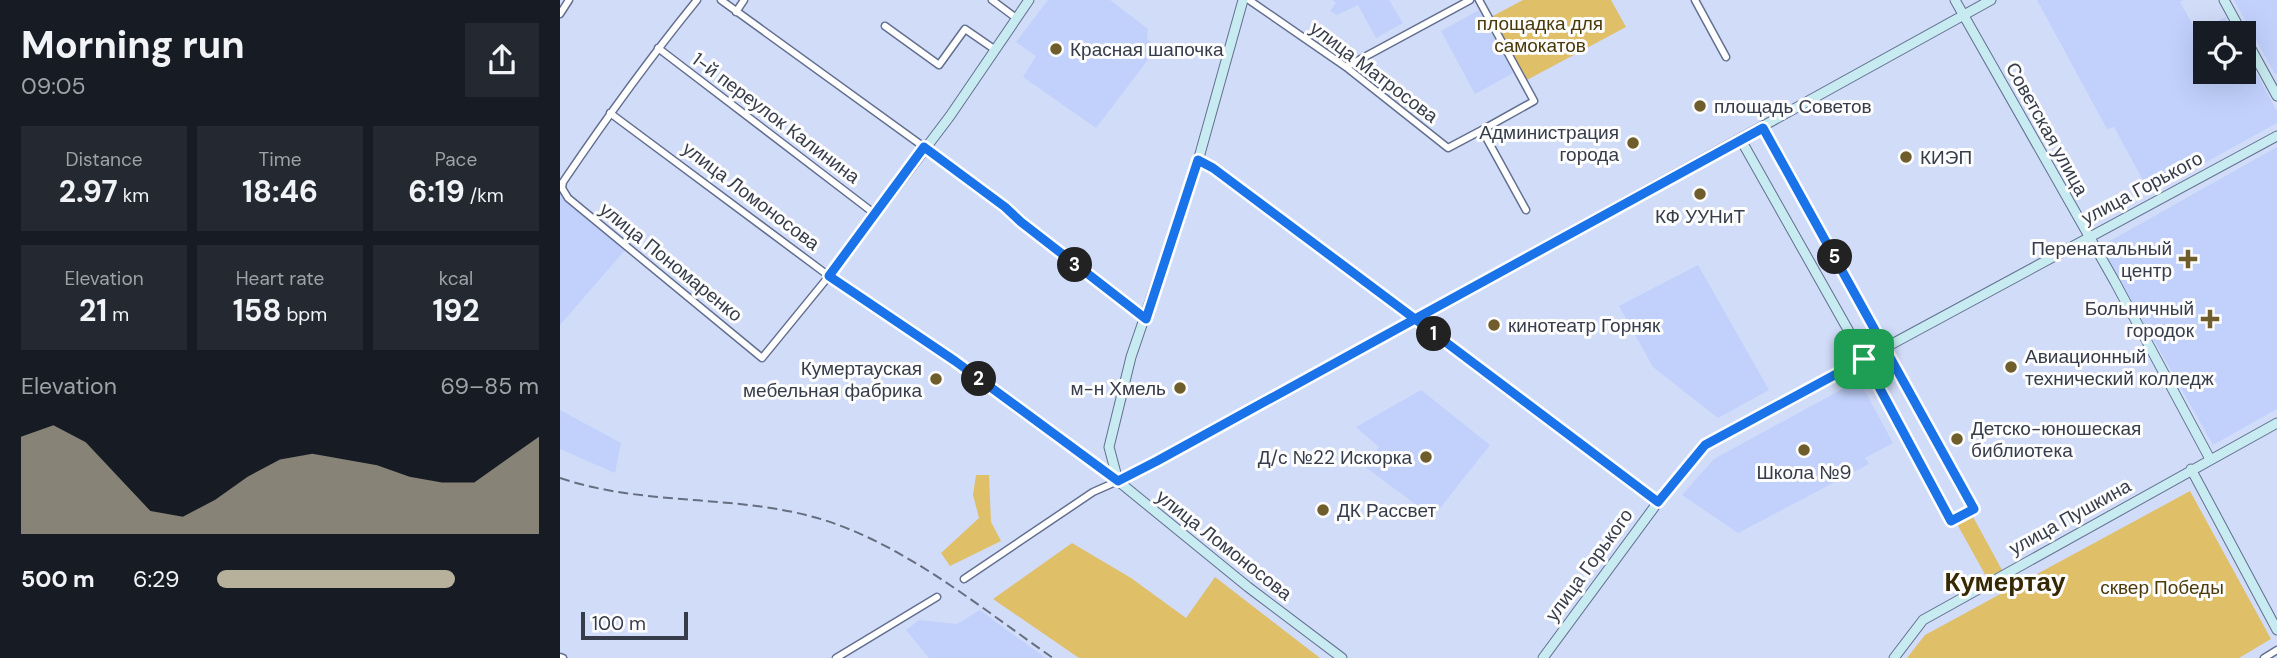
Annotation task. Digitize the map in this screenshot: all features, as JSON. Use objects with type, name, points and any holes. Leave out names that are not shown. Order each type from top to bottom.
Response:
[{"type":"street","points":[[560,14],[569,0]]},
{"type":"street","points":[[610,113],[697,0]]},
{"type":"street","points":[[721,0],[1005,207],[1146,319]]},
{"type":"street","points":[[736,12],[744,0]]},
{"type":"street","points":[[992,0],[1016,18]]},
{"type":"street","points":[[829,276],[950,116],[1029,0]]},
{"type":"street","points":[[1118,481],[1109,447],[1131,357],[1198,160],[1246,0]]},
{"type":"street","name":"улица Матросова","points":[[1246,0],[1346,67],[1448,148],[1534,101],[1479,0]]},
{"type":"street","points":[[1346,67],[1470,0]]},
{"type":"street","points":[[1695,0],[1726,57]]},
{"type":"street","name":"Советская улица","points":[[1955,0],[2210,459]]},
{"type":"street","points":[[964,579],[1093,492],[1157,461],[1991,0]]},
{"type":"street","points":[[2224,0],[2235,21]]},
{"type":"street","points":[[886,26],[939,65],[965,29],[994,50]]},
{"type":"street","name":"1-й переулок Калинина","points":[[658,48],[875,214]]},
{"type":"street","points":[[2256,58],[2277,96]]},
{"type":"street","name":"улица Пономаренко","points":[[610,113],[563,182],[562,188],[568,198],[762,358],[829,276]]},
{"type":"street","name":"улица Ломоносова","points":[[610,113],[829,276],[955,361],[1118,481],[1248,587],[1342,658]]},
{"type":"street","points":[[1741,139],[1951,521],[1974,509],[1763,128]]},
{"type":"street","points":[[1482,130],[1526,211]]},
{"type":"street","name":"улица Горького","points":[[1544,658],[1658,502],[1705,445],[2087,236],[2277,136]]},
{"type":"street","points":[[1198,160],[1213,168],[1658,502]]},
{"type":"street","name":"улица Пушкина","points":[[1894,658],[1923,620],[2277,423]]},
{"type":"street","points":[[2191,469],[2277,630]]},
{"type":"street","points":[[836,658],[937,597]]},
{"type":"street","points":[[2264,658],[2277,650]]},
{"type":"shaded area","points":[[1048,0],[1110,0],[1148,29],[1147,39],[1157,48],[1096,128],[1023,77],[1036,56],[1016,42]]},
{"type":"shaded area","points":[[1333,0],[1389,0],[1403,23],[1376,38],[1358,5],[1337,15],[1330,11],[1336,3]]},
{"type":"shaded area","points":[[2037,0],[2183,0],[2180,2],[2193,25],[2193,84],[2256,84],[2256,73],[2277,111],[2277,123],[2150,193],[2114,127],[2107,129]]},
{"type":"shaded area","points":[[2234,0],[2277,0],[2277,73],[2275,74],[2256,40],[2256,21],[2246,21]]},
{"type":"shaded area","points":[[1479,10],[1513,73],[1475,94],[1441,31]]},
{"type":"shaded area","name":"Больничный городок","points":[[2277,147],[2277,409],[2213,445],[2101,246]]},
{"type":"shaded area","points":[[560,185],[568,200],[626,249],[560,325]]},
{"type":"shaded area","points":[[1698,265],[1769,390],[1718,418],[1653,367],[1619,306]]},
{"type":"shaded area","name":"Школа №9","points":[[1859,380],[1893,443],[1865,458],[1869,464],[1738,533],[1682,495],[1714,459]]},
{"type":"shaded area","name":"Д/с №22 Искорка","points":[[1421,390],[1490,445],[1433,517],[1365,467],[1379,447],[1356,427]]},
{"type":"shaded area","points":[[560,410],[621,443],[615,473],[560,449]]},
{"type":"shaded area","points":[[980,610],[1046,658],[929,658],[906,630],[919,620],[957,624]]},
{"type":"green space","name":"площадка для самокатов","points":[[1523,0],[1611,0],[1626,27],[1525,81],[1491,17]]},
{"type":"green space","points":[[976,475],[989,475],[991,522],[1001,541],[950,566],[941,553],[979,518],[973,495]]},
{"type":"green space","name":"сквер Победы","points":[[2190,491],[2271,639],[2239,658],[1907,658],[1925,635]]},
{"type":"green space","points":[[1972,515],[2002,570],[1987,578],[1957,524]]},
{"type":"green space","points":[[1072,543],[1131,578],[1186,618],[1215,577],[1320,658],[1079,658],[993,599]]},
{"type":"railway","points":[[560,478],[621,492],[775,509],[839,525],[872,539],[935,575],[1053,658]]},
{"type":"place","name":"Красная шапочка","points":[[1056,49]]},
{"type":"place","name":"площадь Советов","points":[[1700,106]]},
{"type":"place","name":"Администрация города","points":[[1633,143]]},
{"type":"place","name":"КИЭП","points":[[1906,157]]},
{"type":"place","name":"КФ УУНиТ","points":[[1700,194]]},
{"type":"place","name":"Перенатальный центр","points":[[2188,259]]},
{"type":"place","name":"Больничный городок","points":[[2210,319]]},
{"type":"place","name":"кинотеатр Горняк","points":[[1494,325]]},
{"type":"place","name":"Авиационный технический колледж","points":[[2011,367]]},
{"type":"place","name":"Кумертауская мебельная фабрика","points":[[936,379]]},
{"type":"place","name":"м-н Хмель","points":[[1180,388]]},
{"type":"place","name":"Детско-юношеская библиотека","points":[[1957,439]]},
{"type":"place","name":"Школа №9","points":[[1804,450]]},
{"type":"place","name":"Д/с №22 Искорка","points":[[1426,457]]},
{"type":"place","name":"ДК Рассвет","points":[[1323,510]]},
{"type":"district","name":"Кумертау","points":[[2005,582]]},
{"type":"route","points":[[1864,359],[1705,445],[1658,502],[1415,319],[1118,481],[955,361],[829,276],[924,147],[1005,207],[1146,319],[1198,160],[1213,168],[1415,319],[1763,128],[1974,509],[1951,521],[1864,359]]}]
